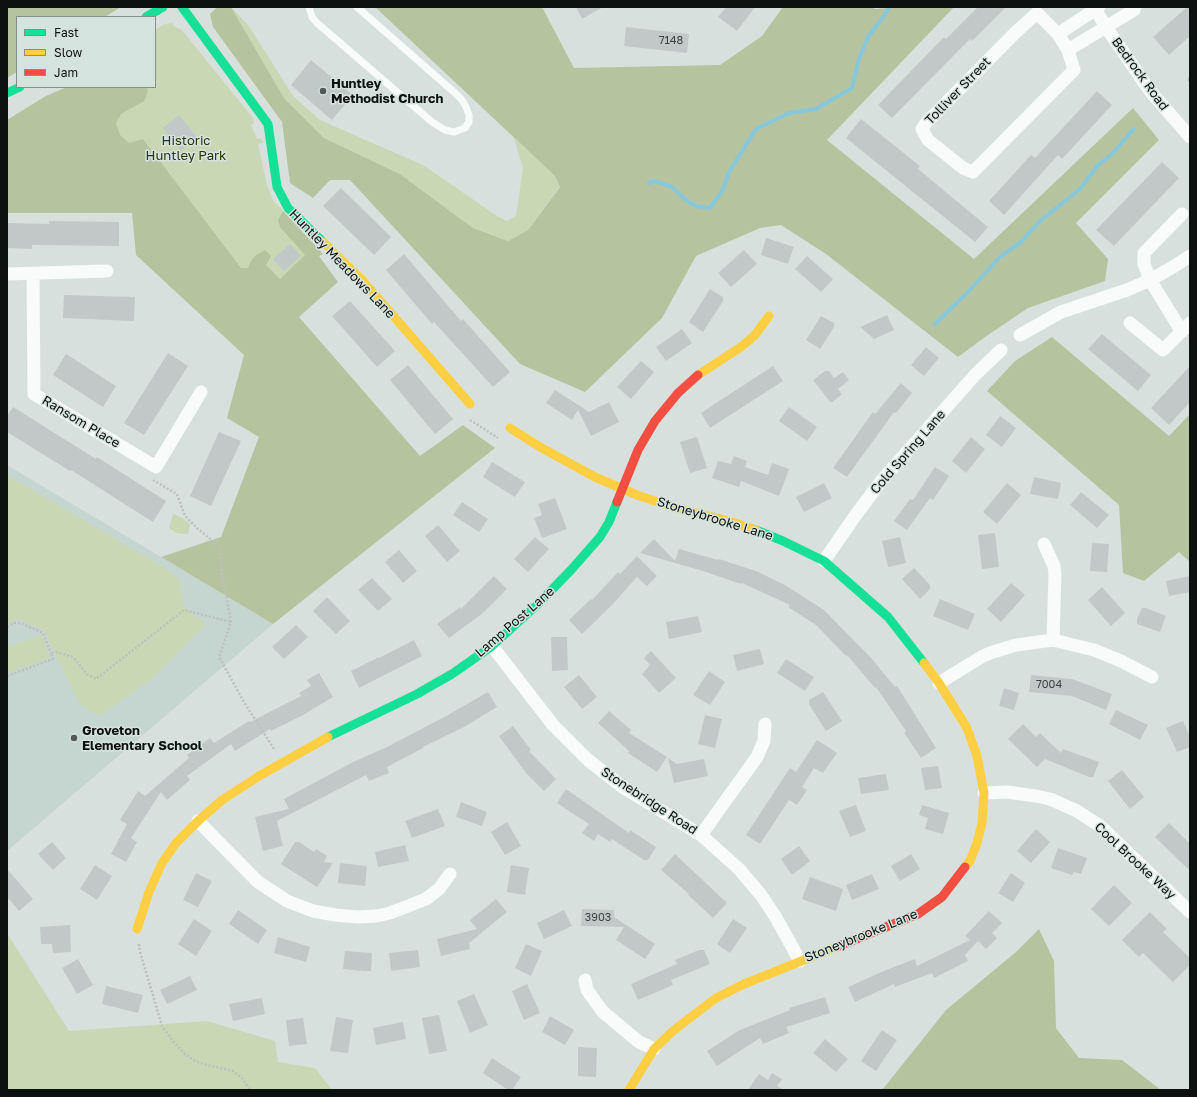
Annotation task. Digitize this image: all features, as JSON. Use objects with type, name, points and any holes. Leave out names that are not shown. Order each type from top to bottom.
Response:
[{"type":"street","points":[[148,16],[163,7]]},
{"type":"street","name":"Huntley Meadows Lane","points":[[182,7],[268,124],[277,187],[288,208],[362,280],[470,404]]},
{"type":"street","points":[[1068,50],[1134,10],[1135,7]]},
{"type":"street","points":[[1058,34],[1096,8]]},
{"type":"street","name":"Bedrock Road","points":[[1096,8],[1106,27],[1150,91],[1190,138]]},
{"type":"street","name":"Tolliver Street","points":[[1037,13],[1058,34],[1068,50],[1074,70],[973,172],[963,168],[928,140],[922,129],[926,123],[1016,32],[1037,13]]},
{"type":"street","points":[[7,93],[18,88]]},
{"type":"street","points":[[1130,323],[1163,350],[1186,327],[1150,280],[1144,264],[1144,253],[1182,214]]},
{"type":"street","points":[[1020,336],[1061,312],[1127,290],[1150,280],[1190,256]]},
{"type":"street","points":[[7,274],[107,271]]},
{"type":"street","name":"Ransom Place","points":[[33,274],[34,394],[156,467]]},
{"type":"street","name":"Lamp Post Lane","points":[[137,929],[149,892],[162,863],[176,843],[222,800],[282,762],[317,743],[417,694],[452,674],[492,646],[538,604],[585,555],[600,537],[608,522],[638,450],[655,421],[678,393],[705,369],[741,347],[755,335],[769,316]]},
{"type":"street","name":"Cold Spring Lane","points":[[824,562],[882,480],[974,375],[1000,350]]},
{"type":"street","points":[[156,467],[201,392]]},
{"type":"street","name":"Stoneybrooke Lane","points":[[510,428],[566,462],[595,477],[637,495],[676,508],[729,521],[759,531],[783,541],[824,562],[888,617],[939,683],[971,737],[977,756],[984,793],[982,823],[977,843],[970,861],[942,897],[918,914],[744,984],[716,998],[679,1026],[654,1049],[629,1090]]},
{"type":"street","points":[[1044,544],[1054,566],[1055,575],[1053,640]]},
{"type":"street","points":[[939,683],[983,656],[993,652],[1016,645],[1053,640],[1094,650],[1121,661],[1152,677]]},
{"type":"street","name":"Stonebridge Road","points":[[492,646],[553,724],[588,760],[624,788],[701,835],[739,869],[761,895],[775,916],[800,961]]},
{"type":"street","points":[[701,835],[758,756],[764,740],[765,724]]},
{"type":"street","name":"Cool Brooke Way","points":[[984,793],[1007,792],[1036,796],[1077,811],[1100,826],[1190,912]]},
{"type":"street","points":[[198,821],[258,882],[287,901],[314,911],[358,917],[376,916],[390,913],[426,899],[439,889],[450,874]]},
{"type":"street","points":[[585,980],[587,990],[603,1012],[639,1042],[654,1049]]},
{"type":"lane","points":[[309,7],[312,17],[317,23],[432,122],[446,130],[454,132],[465,128],[469,122],[469,115],[462,100],[357,7]]},
{"type":"path","points":[[468,418],[502,441],[510,428]]},
{"type":"path","points":[[156,467],[150,478],[177,494],[185,516],[220,547],[222,574],[231,622],[219,657],[244,702],[282,762]]},
{"type":"path","points":[[51,653],[61,652],[73,657],[87,674],[96,678],[184,610],[231,622]]},
{"type":"path","points":[[7,626],[14,623],[22,623],[43,634],[53,658],[7,676]]},
{"type":"path","points":[[137,929],[140,952],[162,1026],[185,1054],[195,1061],[233,1071],[242,1078],[250,1090]]},
{"type":"shaded area","name":"Groveton Elementary School","points":[[7,465],[273,624],[7,851]]},
{"type":"green space","points":[[7,7],[121,7],[107,16],[16,16],[16,73],[7,78]]},
{"type":"green space","points":[[231,7],[249,26],[293,96],[320,120],[423,165],[497,216],[507,221],[516,216],[523,168],[514,138],[555,176],[560,186],[528,230],[508,241],[473,228],[400,174],[324,138],[284,98]]},
{"type":"green space","points":[[231,7],[284,98],[324,138],[400,174],[473,228],[508,241],[528,230],[560,187],[555,176],[375,7],[542,7],[574,68],[720,65],[762,36],[783,7],[872,7],[875,9],[903,7],[954,7],[827,140],[974,259],[1133,108],[1159,140],[1076,223],[1108,259],[1105,281],[1028,308],[958,357],[826,254],[781,225],[760,228],[696,256],[662,318],[585,392],[520,364],[350,180],[330,180],[313,198],[290,183],[282,122],[213,27],[210,14],[216,8]]},
{"type":"green space","name":"Historic Huntley Park","points":[[173,23],[173,26],[182,30],[253,118],[254,124],[251,125],[257,139],[261,138],[263,143],[258,144],[267,185],[274,202],[280,207],[319,256],[254,315],[114,173],[7,120],[46,96],[65,88],[156,88],[156,29],[164,24]]},
{"type":"green space","points":[[65,88],[146,88],[148,91],[144,101],[121,114],[116,123],[120,135],[129,143],[143,139],[241,268],[248,268],[256,255],[265,250],[271,256],[266,265],[280,279],[305,255],[280,227],[278,220],[283,211],[323,254],[319,256],[338,282],[299,317],[420,456],[463,425],[495,448],[273,624],[161,557],[221,537],[259,437],[227,418],[244,355],[136,255],[132,213],[7,213],[7,120],[46,96]]},
{"type":"green space","points":[[1052,337],[1169,436],[1190,414],[1190,562],[1179,552],[1144,581],[1123,573],[1119,505],[987,391],[1015,361]]},
{"type":"green space","points":[[7,475],[161,566],[179,579],[184,607],[206,625],[150,680],[100,715],[88,710],[80,704],[44,631],[18,619],[7,623]]},
{"type":"green space","points":[[173,514],[183,518],[190,524],[188,534],[176,533],[169,528]]},
{"type":"green space","points":[[42,635],[50,658],[9,672],[7,666],[7,647]]},
{"type":"green space","points":[[1039,929],[1054,961],[1056,1028],[1079,1058],[1122,1060],[1161,1090],[882,1090],[946,1010],[1016,952]]},
{"type":"green space","points":[[7,933],[69,1031],[207,1021],[275,1041],[278,1062],[315,1068],[332,1090],[7,1090]]},
{"type":"building","points":[[576,7],[603,7],[582,19]]},
{"type":"building","points":[[726,7],[755,7],[737,31],[718,17]]},
{"type":"building","points":[[978,7],[1006,7],[972,41],[970,39],[892,118],[878,105],[944,37],[946,39]]},
{"type":"building","points":[[1187,7],[1190,7],[1190,36],[1169,55],[1153,37]]},
{"type":"building","points":[[626,27],[689,34],[687,53],[624,46]]},
{"type":"building","points":[[311,60],[353,95],[332,120],[291,85]]},
{"type":"building","points":[[1097,91],[1112,105],[1062,159],[1058,155],[1004,215],[989,201],[1031,155],[1035,158]]},
{"type":"building","points":[[179,115],[197,137],[181,150],[163,128]]},
{"type":"building","points":[[861,119],[920,166],[918,169],[988,227],[975,242],[846,138]]},
{"type":"building","points":[[1162,162],[1179,178],[1114,246],[1096,230]]},
{"type":"building","points":[[341,188],[391,237],[374,255],[323,206]]},
{"type":"building","points":[[49,221],[119,222],[119,246],[32,245],[32,249],[7,248],[7,223],[49,224]]},
{"type":"building","points":[[766,238],[794,247],[788,264],[761,255]]},
{"type":"building","points":[[290,244],[301,256],[284,271],[273,259]]},
{"type":"building","points":[[744,250],[757,264],[731,287],[718,273]]},
{"type":"building","points":[[404,254],[461,321],[463,319],[510,372],[493,387],[434,322],[432,324],[386,270]]},
{"type":"building","points":[[807,256],[833,279],[821,292],[795,269]]},
{"type":"building","points":[[710,289],[723,297],[723,301],[703,332],[689,322]]},
{"type":"building","points":[[64,295],[135,297],[134,321],[63,318]]},
{"type":"building","points":[[350,301],[395,351],[377,367],[332,316]]},
{"type":"building","points":[[887,315],[894,330],[874,339],[860,327]]},
{"type":"building","points":[[821,316],[834,323],[834,327],[820,349],[806,340]]},
{"type":"building","points":[[682,329],[692,343],[666,361],[656,347]]},
{"type":"building","points":[[1102,334],[1151,375],[1138,391],[1088,349]]},
{"type":"building","points":[[926,347],[939,358],[924,376],[911,365]]},
{"type":"building","points":[[168,353],[188,366],[144,435],[124,423]]},
{"type":"building","points":[[66,354],[116,386],[103,407],[53,375]]},
{"type":"building","points":[[641,361],[654,372],[631,399],[617,387]]},
{"type":"building","points":[[408,365],[453,419],[435,434],[390,380]]},
{"type":"building","points":[[773,366],[783,381],[710,428],[701,413]]},
{"type":"building","points":[[1190,366],[1190,402],[1169,425],[1151,408]]},
{"type":"building","points":[[825,371],[829,371],[834,378],[843,372],[849,380],[838,389],[842,394],[831,403],[813,380]]},
{"type":"building","points":[[901,383],[912,393],[896,413],[894,412],[847,477],[833,468],[873,412],[875,414]]},
{"type":"building","points":[[555,390],[589,412],[609,402],[619,422],[591,436],[578,410],[572,420],[546,403]]},
{"type":"building","points":[[13,407],[96,459],[97,457],[166,501],[153,522],[71,470],[70,471],[7,432],[7,416]]},
{"type":"building","points":[[789,407],[817,427],[807,441],[779,421]]},
{"type":"building","points":[[1000,416],[1016,428],[1002,447],[986,435]]},
{"type":"building","points":[[219,432],[241,441],[211,506],[190,496]]},
{"type":"building","points":[[697,437],[707,468],[690,473],[680,442]]},
{"type":"building","points":[[971,437],[985,449],[966,473],[952,461]]},
{"type":"building","points":[[734,456],[747,461],[745,467],[768,475],[772,463],[789,469],[779,496],[741,481],[739,487],[712,478],[718,461],[731,464]]},
{"type":"building","points":[[492,462],[525,482],[515,497],[483,477]]},
{"type":"building","points":[[935,467],[949,476],[933,500],[930,498],[907,530],[894,521],[910,499],[913,500]]},
{"type":"building","points":[[1034,477],[1061,483],[1058,499],[1030,494]]},
{"type":"building","points":[[824,483],[832,498],[804,512],[796,497]]},
{"type":"building","points":[[1007,483],[1021,495],[997,524],[983,512]]},
{"type":"building","points":[[1081,492],[1109,515],[1097,528],[1070,505]]},
{"type":"building","points":[[555,498],[567,529],[542,538],[534,518],[542,515],[538,504]]},
{"type":"building","points":[[462,502],[488,519],[479,532],[453,515]]},
{"type":"building","points":[[438,525],[460,551],[447,562],[425,536]]},
{"type":"building","points":[[995,533],[999,567],[982,569],[978,535]]},
{"type":"building","points":[[535,537],[549,549],[528,572],[514,559]]},
{"type":"building","points":[[900,537],[906,563],[888,567],[882,541]]},
{"type":"building","points":[[654,539],[675,561],[679,549],[718,560],[719,559],[756,571],[785,585],[824,610],[872,659],[895,687],[897,686],[936,748],[921,758],[904,733],[906,731],[876,687],[875,688],[847,655],[846,656],[816,625],[788,607],[790,605],[742,583],[741,584],[703,571],[640,553]]},
{"type":"building","points":[[1092,543],[1109,544],[1107,572],[1090,571]]},
{"type":"building","points":[[399,550],[417,571],[403,583],[385,562]]},
{"type":"building","points":[[637,556],[657,576],[647,586],[637,577],[610,607],[582,634],[569,620],[591,599],[592,600],[618,572],[620,574]]},
{"type":"building","points":[[914,568],[930,585],[930,589],[920,599],[902,579]]},
{"type":"building","points":[[494,576],[507,589],[483,613],[449,638],[437,624],[460,607],[461,609]]},
{"type":"building","points":[[1190,576],[1190,592],[1169,596],[1166,581]]},
{"type":"building","points":[[372,578],[392,599],[378,611],[358,590]]},
{"type":"building","points":[[1011,583],[1025,595],[1001,622],[987,609]]},
{"type":"building","points":[[1102,587],[1125,613],[1111,626],[1088,600]]},
{"type":"building","points":[[327,597],[350,621],[336,634],[313,611]]},
{"type":"building","points":[[940,599],[975,614],[968,630],[933,616]]},
{"type":"building","points":[[1142,608],[1146,608],[1166,616],[1160,632],[1137,624],[1137,619]]},
{"type":"building","points":[[698,616],[702,632],[669,639],[666,622]]},
{"type":"building","points":[[296,625],[308,637],[284,659],[272,647]]},
{"type":"building","points":[[551,637],[567,637],[568,670],[552,671]]},
{"type":"building","points":[[414,640],[422,656],[359,688],[351,671]]},
{"type":"building","points":[[760,649],[764,664],[737,671],[733,655]]},
{"type":"building","points":[[651,651],[676,678],[659,693],[642,674],[650,665],[644,658]]},
{"type":"building","points":[[786,659],[814,677],[805,691],[777,673]]},
{"type":"building","points":[[709,671],[725,682],[710,705],[693,695]]},
{"type":"building","points":[[319,673],[333,697],[303,715],[271,731],[270,729],[235,751],[231,744],[187,776],[190,780],[167,800],[161,792],[131,838],[137,842],[126,862],[111,854],[127,824],[120,820],[138,791],[145,796],[189,758],[187,755],[210,738],[214,743],[249,721],[250,722],[301,696],[299,693],[311,686],[307,680]]},
{"type":"building","points":[[579,675],[597,697],[582,709],[564,687]]},
{"type":"building","points":[[1031,675],[1072,679],[1112,694],[1106,710],[1072,696],[1029,692]]},
{"type":"building","points":[[1004,688],[1019,693],[1014,710],[999,706]]},
{"type":"building","points":[[488,692],[497,707],[464,727],[387,767],[389,773],[369,781],[366,775],[277,821],[283,846],[263,851],[255,817],[289,809],[284,799],[353,762],[387,747]]},
{"type":"building","points":[[823,692],[842,721],[826,731],[809,704],[809,700]]},
{"type":"building","points":[[1116,710],[1148,725],[1140,740],[1109,724]]},
{"type":"building","points":[[609,711],[631,730],[629,733],[667,757],[657,772],[628,753],[629,751],[598,723]]},
{"type":"building","points":[[705,715],[722,719],[715,748],[698,744]]},
{"type":"building","points":[[1183,721],[1190,737],[1190,747],[1177,752],[1166,728]]},
{"type":"building","points":[[1023,724],[1036,737],[1040,733],[1061,753],[1063,749],[1099,762],[1093,777],[1089,777],[1045,759],[1037,767],[1008,739]]},
{"type":"building","points":[[513,726],[531,750],[529,751],[556,779],[544,791],[526,773],[499,736]]},
{"type":"building","points":[[817,740],[837,753],[823,773],[814,768],[802,787],[807,790],[797,805],[789,800],[760,844],[746,835],[790,768],[796,772]]},
{"type":"building","points":[[668,758],[677,764],[704,759],[708,776],[674,783]]},
{"type":"building","points":[[938,766],[942,788],[925,790],[921,768]]},
{"type":"building","points":[[1122,770],[1144,797],[1130,809],[1108,781]]},
{"type":"building","points":[[886,774],[889,790],[861,794],[858,778]]},
{"type":"building","points":[[566,789],[629,833],[630,830],[656,847],[648,860],[644,860],[612,839],[610,842],[598,834],[594,841],[582,833],[589,824],[557,803]]},
{"type":"building","points":[[461,802],[487,812],[482,826],[456,817]]},
{"type":"building","points":[[856,805],[866,831],[850,837],[839,811]]},
{"type":"building","points":[[922,805],[949,813],[943,834],[925,829],[928,818],[919,815]]},
{"type":"building","points":[[438,809],[445,826],[412,838],[405,821]]},
{"type":"building","points":[[507,822],[521,846],[505,855],[491,832]]},
{"type":"building","points":[[1169,823],[1190,844],[1190,871],[1155,837]]},
{"type":"building","points":[[1036,829],[1050,842],[1031,863],[1017,851]]},
{"type":"building","points":[[52,842],[66,858],[53,870],[38,854]]},
{"type":"building","points":[[295,842],[299,842],[314,852],[316,849],[327,856],[324,862],[333,863],[317,887],[281,864]]},
{"type":"building","points":[[405,845],[409,861],[378,867],[375,852]]},
{"type":"building","points":[[799,846],[810,861],[792,875],[781,859]]},
{"type":"building","points":[[1058,848],[1087,858],[1081,874],[1074,872],[1072,875],[1051,868]]},
{"type":"building","points":[[675,854],[727,903],[713,918],[688,895],[689,894],[661,870]]},
{"type":"building","points":[[911,854],[920,869],[900,881],[891,866]]},
{"type":"building","points":[[340,863],[367,866],[365,886],[338,883]]},
{"type":"building","points":[[95,865],[112,876],[97,900],[80,889]]},
{"type":"building","points":[[511,865],[529,868],[525,895],[507,892]]},
{"type":"building","points":[[7,869],[33,899],[19,911],[7,897]]},
{"type":"building","points":[[196,873],[212,881],[198,907],[183,900]]},
{"type":"building","points":[[1011,873],[1025,883],[1013,902],[998,893]]},
{"type":"building","points":[[872,874],[879,889],[852,900],[846,885]]},
{"type":"building","points":[[810,877],[843,889],[836,911],[802,899]]},
{"type":"building","points":[[1114,885],[1132,903],[1109,926],[1091,909]]},
{"type":"building","points":[[496,899],[507,912],[469,943],[470,949],[441,956],[437,939],[477,929],[470,920]]},
{"type":"building","points":[[582,909],[614,910],[614,917],[655,944],[645,959],[616,940],[624,927],[581,926]]},
{"type":"building","points":[[238,910],[267,930],[258,944],[229,924]]},
{"type":"building","points":[[564,910],[572,926],[544,939],[537,923]]},
{"type":"building","points":[[989,911],[1002,923],[992,933],[997,938],[986,949],[978,941],[965,955],[968,961],[934,978],[932,973],[895,987],[894,984],[855,1002],[848,987],[915,959],[917,966],[970,940],[965,936]]},
{"type":"building","points":[[1150,912],[1167,929],[1163,932],[1190,958],[1190,965],[1173,982],[1143,953],[1139,957],[1122,940]]},
{"type":"building","points":[[194,919],[212,931],[196,956],[178,944]]},
{"type":"building","points":[[733,919],[747,928],[730,953],[717,944]]},
{"type":"building","points":[[70,925],[71,952],[53,953],[52,944],[41,944],[40,927]]},
{"type":"building","points":[[278,937],[310,947],[306,962],[274,953]]},
{"type":"building","points":[[526,944],[542,951],[531,976],[515,968]]},
{"type":"building","points":[[418,950],[420,967],[391,971],[389,953]]},
{"type":"building","points":[[699,950],[704,950],[710,964],[671,980],[673,985],[638,1000],[631,984],[677,964],[675,960]]},
{"type":"building","points":[[345,951],[372,953],[371,971],[362,971],[361,969],[361,971],[343,969]]},
{"type":"building","points":[[78,959],[93,985],[77,994],[62,968]]},
{"type":"building","points":[[190,976],[197,990],[167,1004],[160,990]]},
{"type":"building","points":[[527,984],[540,1013],[524,1020],[512,991]]},
{"type":"building","points":[[106,986],[143,995],[138,1013],[102,1004]]},
{"type":"building","points":[[474,994],[488,1025],[470,1033],[457,1001]]},
{"type":"building","points":[[825,997],[830,1013],[786,1027],[789,1033],[763,1044],[760,1038],[717,1066],[707,1051],[740,1030],[790,1010],[789,1008]]},
{"type":"building","points":[[262,998],[265,1014],[233,1021],[229,1004]]},
{"type":"building","points":[[439,1015],[447,1051],[429,1054],[422,1018]]},
{"type":"building","points":[[550,1016],[574,1030],[565,1045],[542,1032]]},
{"type":"building","points":[[336,1017],[353,1020],[348,1053],[330,1051]]},
{"type":"building","points":[[303,1018],[307,1044],[289,1046],[286,1020]]},
{"type":"building","points":[[403,1022],[406,1039],[376,1045],[373,1028]]},
{"type":"building","points":[[882,1030],[897,1040],[876,1071],[861,1061]]},
{"type":"building","points":[[825,1039],[848,1059],[836,1072],[813,1053]]},
{"type":"building","points":[[578,1047],[597,1048],[596,1077],[578,1076]]},
{"type":"building","points":[[492,1058],[521,1077],[512,1090],[508,1090],[483,1073]]},
{"type":"building","points":[[772,1073],[782,1079],[777,1086],[784,1090],[748,1090],[759,1074],[768,1080]]},
{"type":"waterway","points":[[649,183],[655,181],[672,187],[687,201],[696,206],[710,208],[723,190],[729,172],[756,129],[789,113],[816,109],[852,88],[859,59],[868,37],[887,12],[889,7]]},
{"type":"waterway","points":[[935,324],[967,293],[1000,257],[1021,242],[1040,221],[1080,189],[1097,166],[1112,154],[1134,129]]},
{"type":"traffic: fast","points":[[148,16],[163,7]]},
{"type":"traffic: fast","points":[[182,7],[268,124],[277,187],[288,208],[323,242]]},
{"type":"traffic: fast","points":[[7,93],[18,88]]},
{"type":"traffic: fast","points":[[328,737],[417,694],[452,674],[492,646],[538,604],[600,537],[609,522],[617,502]]},
{"type":"traffic: fast","points":[[756,530],[824,561],[888,617],[924,663]]},
{"type":"traffic: slow","points":[[323,242],[362,280],[470,404]]},
{"type":"traffic: slow","points":[[698,375],[741,347],[755,335],[769,316]]},
{"type":"traffic: slow","points":[[510,428],[540,447],[595,477],[637,495],[676,508],[729,521],[756,530]]},
{"type":"traffic: slow","points":[[924,663],[939,683],[967,728],[977,756],[984,793],[982,823],[977,843],[970,861],[965,867]]},
{"type":"traffic: slow","points":[[137,929],[149,892],[162,863],[176,843],[222,800],[259,776],[328,737]]},
{"type":"traffic: slow","points":[[629,1090],[654,1049],[674,1030],[716,998],[744,984],[839,946]]},
{"type":"traffic: jam","points":[[617,502],[638,450],[655,421],[678,393],[698,375]]},
{"type":"traffic: jam","points":[[839,946],[918,914],[942,897],[965,867]]},
{"type":"place","name":"Huntley Methodist Church","points":[[323,91]]},
{"type":"place","name":"Groveton Elementary School","points":[[74,738]]}]
